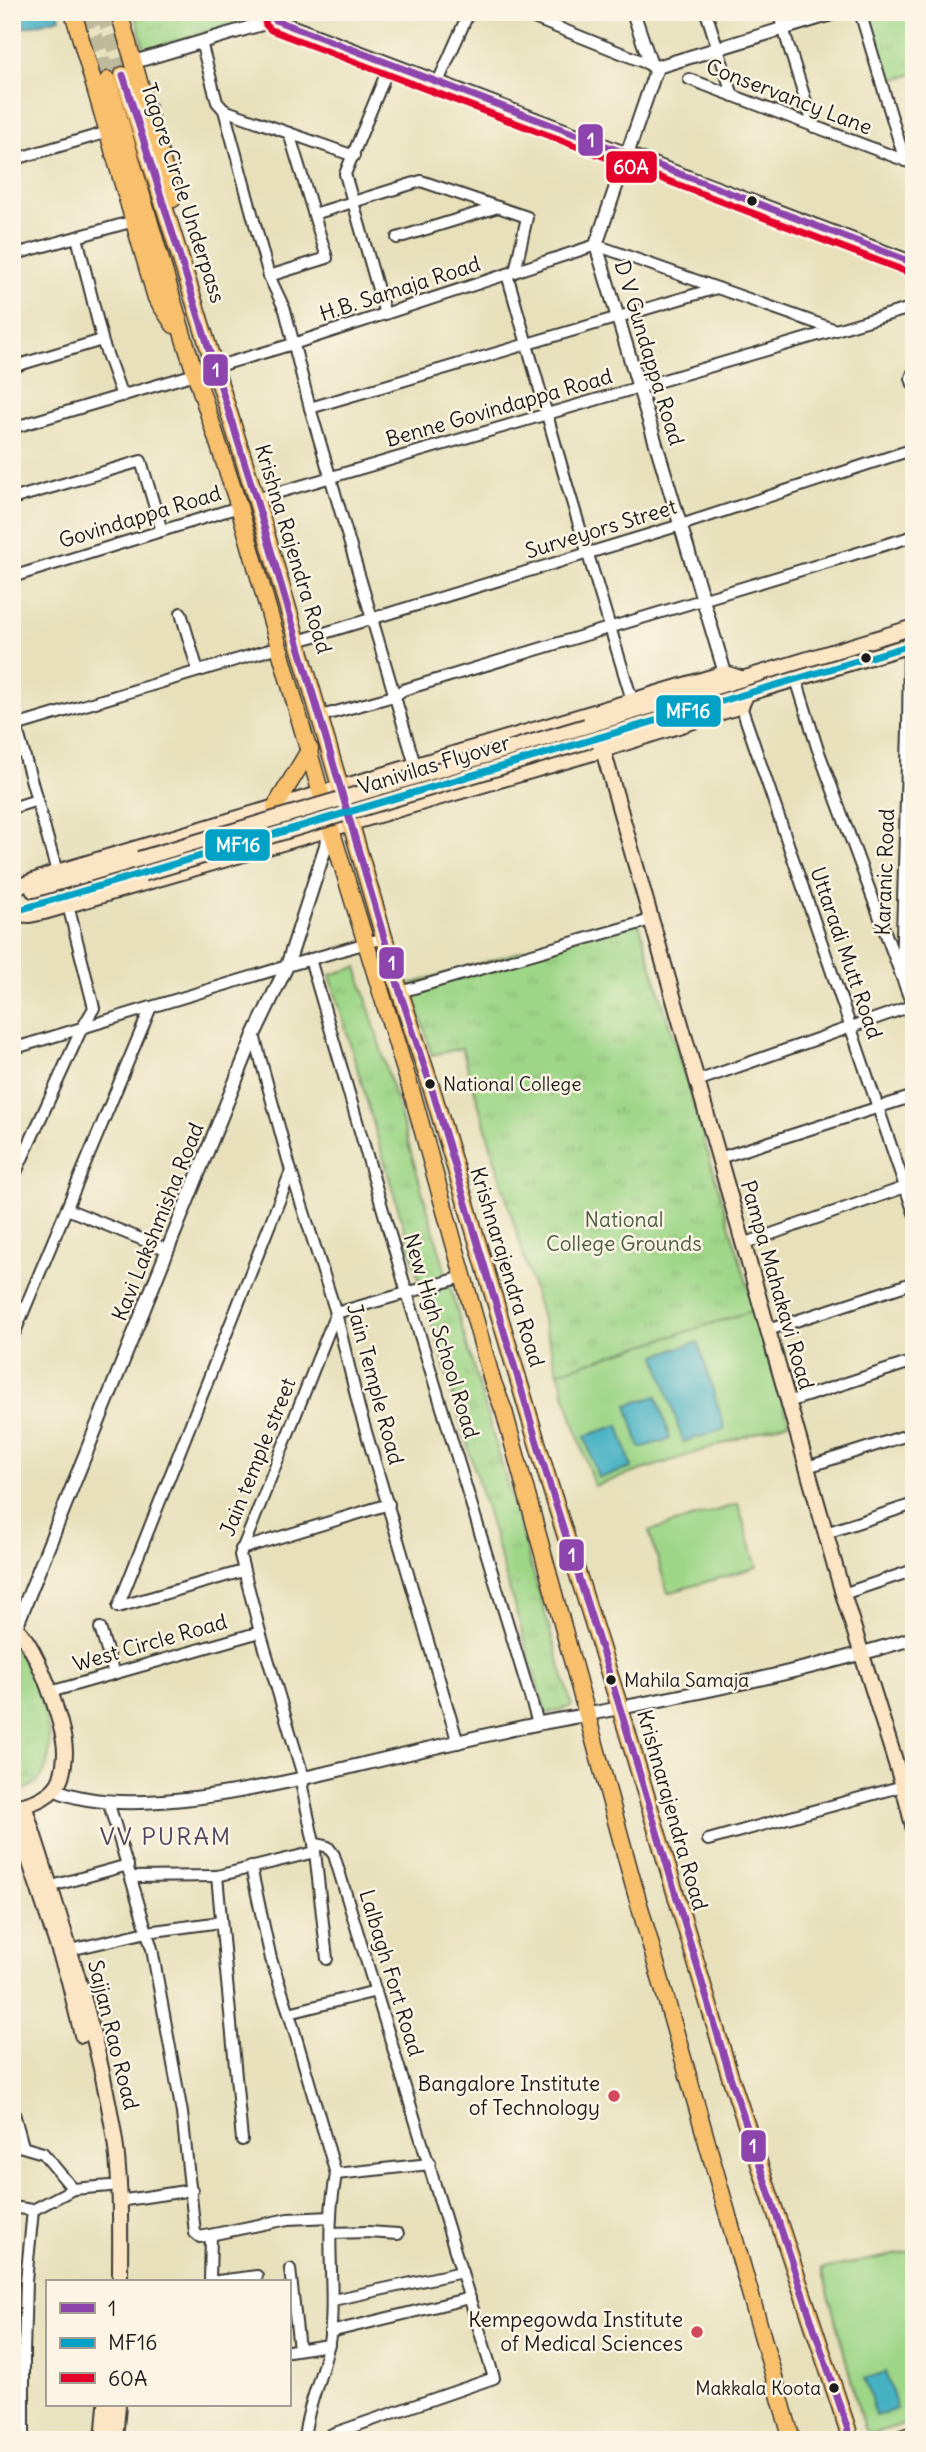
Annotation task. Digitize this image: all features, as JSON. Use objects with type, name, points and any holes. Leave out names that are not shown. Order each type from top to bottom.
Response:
[{"type":"main road","points":[[73,12],[156,298],[185,342]]},
{"type":"main road","points":[[119,12],[199,286],[202,324]]},
{"type":"main road","name":"Tagore Circle Underpass","points":[[185,342],[116,78],[202,324]]},
{"type":"main road","name":"Krishna Rajendra Road","points":[[202,324],[341,787]]},
{"type":"main road","name":"Krishna Rajendra Road","points":[[185,342],[239,507],[331,829],[415,1103],[792,2440]]},
{"type":"main road","name":"Vanivilas Flyover","points":[[12,913],[588,733],[740,678],[914,627]]},
{"type":"main road","points":[[12,913],[30,915],[68,905],[603,750],[796,679],[911,644]]},
{"type":"main road","points":[[12,889],[57,872],[321,792],[725,673],[740,678]]},
{"type":"main road","name":"Vanivilas Flyover","points":[[12,896],[588,733],[744,699]]},
{"type":"main road","points":[[275,807],[310,749]]},
{"type":"main road","name":"Pampa Mahakavi Road","points":[[603,750],[843,1594],[903,1786],[914,1830]]},
{"type":"main road","name":"Krishnarajendra Road","points":[[341,787],[384,939],[434,1096],[730,2076],[848,2430],[846,2440]]},
{"type":"main road","points":[[14,1626],[30,1644],[50,1692],[65,1752],[60,1780],[54,1789],[40,1799],[16,1807],[69,1981],[104,2127],[110,2186],[111,2280]]},
{"type":"main road","name":"Sajjan Rao Road","points":[[16,1807],[51,1886],[71,1950],[114,2129],[120,2185],[120,2280]]},
{"type":"main road","points":[[103,2440],[106,2406]]},
{"type":"main road","points":[[115,2440],[118,2406]]},
{"type":"main road","points":[[896,2440],[914,2434]]},
{"type":"street","points":[[438,82],[469,12]]},
{"type":"street","points":[[519,12],[654,66],[838,12]]},
{"type":"street","points":[[633,12],[654,66]]},
{"type":"street","points":[[706,12],[733,96]]},
{"type":"street","points":[[778,12],[814,127]]},
{"type":"street","points":[[860,12],[909,163]]},
{"type":"street","points":[[134,62],[274,16],[390,64],[914,263]]},
{"type":"street","points":[[201,42],[217,102],[224,110],[269,276],[285,310],[310,408],[374,618],[415,765]]},
{"type":"street","points":[[385,314],[345,174],[390,64]]},
{"type":"street","name":"D V Gundappa Road","points":[[654,66],[628,154],[596,245],[725,673]]},
{"type":"street","name":"Conservancy Lane","points":[[689,79],[909,163]]},
{"type":"street","points":[[224,110],[354,156]]},
{"type":"street","points":[[12,160],[108,132]]},
{"type":"street","points":[[269,276],[327,258],[289,134]]},
{"type":"street","points":[[314,214],[421,181],[527,217],[511,273],[527,344],[632,701]]},
{"type":"street","points":[[397,238],[498,207]]},
{"type":"street","points":[[12,254],[134,221]]},
{"type":"street","points":[[77,237],[102,340],[122,396]]},
{"type":"street","points":[[596,245],[836,330]]},
{"type":"street","name":"H.B. Samaja Road","points":[[215,367],[596,245]]},
{"type":"street","points":[[310,408],[718,288]]},
{"type":"street","name":"Benne Govindappa Road","points":[[256,499],[914,307]]},
{"type":"street","points":[[12,367],[102,340]]},
{"type":"street","points":[[12,428],[195,374]]},
{"type":"street","name":"Surveyors Street","points":[[298,641],[680,525],[914,449]]},
{"type":"street","points":[[12,499],[141,461],[162,531]]},
{"type":"street","name":"Govindappa Road","points":[[12,577],[239,507]]},
{"type":"street","points":[[321,716],[394,696],[403,690],[611,625],[914,536]]},
{"type":"street","points":[[181,613],[198,671]]},
{"type":"street","name":"Karanic Road","points":[[901,974],[911,733],[911,644]]},
{"type":"street","points":[[14,726],[279,648]]},
{"type":"street","points":[[697,1081],[913,1005],[894,960],[817,747],[796,679]]},
{"type":"street","name":"Uttaradi Mutt Road","points":[[744,699],[850,1027],[909,1186],[914,1213]]},
{"type":"street","points":[[12,711],[14,726],[57,872]]},
{"type":"street","points":[[12,808],[37,800]]},
{"type":"street","name":"Kavi Lakshmisha Road","points":[[14,1626],[254,1035],[287,966],[331,829]]},
{"type":"street","points":[[12,1181],[81,1030],[94,1008],[68,905]]},
{"type":"street","points":[[400,992],[651,920]]},
{"type":"street","points":[[12,1049],[384,939]]},
{"type":"street","name":"New High School Road","points":[[310,959],[407,1293],[538,1723]]},
{"type":"street","points":[[12,1339],[150,1007]]},
{"type":"street","name":"Jain Temple Road","points":[[254,1035],[291,1171],[336,1313],[359,1408],[458,1743]]},
{"type":"street","points":[[719,1158],[914,1096]]},
{"type":"street","points":[[243,1571],[118,1608],[291,1171]]},
{"type":"street","points":[[743,1244],[909,1186]]},
{"type":"street","points":[[67,1209],[168,1250]]},
{"type":"street","points":[[336,1313],[463,1277]]},
{"type":"street","points":[[768,1330],[909,1284]]},
{"type":"street","name":"Jain temple street","points":[[303,1779],[243,1571],[241,1549],[336,1313]]},
{"type":"street","points":[[788,1402],[914,1361]]},
{"type":"street","points":[[807,1467],[914,1433]]},
{"type":"street","points":[[241,1549],[389,1504]]},
{"type":"street","points":[[826,1533],[914,1504]]},
{"type":"street","points":[[843,1594],[914,1570]]},
{"type":"street","points":[[100,1628],[114,1674]]},
{"type":"street","name":"West Circle Road","points":[[50,1692],[260,1632]]},
{"type":"street","points":[[54,1789],[64,1794],[108,1801],[172,1800],[303,1779],[538,1723],[706,1690],[863,1654],[914,1638]]},
{"type":"street","points":[[303,1779],[302,1787],[315,1847],[327,1959]]},
{"type":"street","points":[[708,1840],[903,1786]]},
{"type":"street","points":[[108,1801],[147,1932],[182,2113],[195,2233],[200,2237],[288,2219],[331,2217]]},
{"type":"street","points":[[131,1877],[217,1876],[315,1847]]},
{"type":"street","name":"Lalbagh Fort Road","points":[[315,1847],[328,1847],[334,1855],[494,2378],[332,2434],[325,2440]]},
{"type":"street","points":[[51,1886],[128,1865]]},
{"type":"street","points":[[251,1867],[271,1959],[336,2174],[331,2217],[333,2300],[330,2332],[304,2440]]},
{"type":"street","points":[[217,1876],[242,2140]]},
{"type":"street","points":[[71,1950],[147,1932],[221,1922]]},
{"type":"street","points":[[289,2013],[376,1991]]},
{"type":"street","points":[[12,2106],[18,2145],[43,2153],[73,2189]]},
{"type":"street","points":[[336,2174],[430,2164]]},
{"type":"street","points":[[12,2207],[33,2210],[73,2189],[110,2186]]},
{"type":"street","points":[[119,2201],[192,2190]]},
{"type":"street","points":[[24,2440],[26,2281],[33,2210]]},
{"type":"street","points":[[331,2233],[398,2234]]},
{"type":"street","points":[[210,2280],[211,2235]]},
{"type":"street","points":[[290,2269],[294,2350],[328,2345]]},
{"type":"street","points":[[333,2300],[462,2272]]},
{"type":"street","points":[[226,2280],[257,2276]]},
{"type":"street","points":[[12,2280],[26,2281]]},
{"type":"street","points":[[330,2332],[470,2298]]},
{"type":"street","points":[[12,2352],[24,2354]]},
{"type":"green space","points":[[134,12],[264,12],[265,14],[145,50]]},
{"type":"green space","points":[[914,12],[914,74],[887,81],[867,14]]},
{"type":"green space","name":"National College Grounds","points":[[637,917],[755,1310],[558,1372],[462,1048],[432,1055],[411,984]]},
{"type":"green space","points":[[357,967],[572,1706],[546,1714],[330,975]]},
{"type":"green space","points":[[755,1310],[789,1422],[594,1486],[558,1372]]},
{"type":"green space","points":[[738,1504],[757,1567],[668,1593],[649,1531]]},
{"type":"green space","points":[[12,1644],[41,1703],[48,1727],[49,1750],[45,1770],[33,1785],[12,1792]]},
{"type":"green space","points":[[914,2251],[914,2421],[871,2434],[864,2429],[822,2269]]},
{"type":"water","points":[[13,12],[59,12],[60,18],[18,29]]},
{"type":"water","points":[[698,1342],[725,1429],[683,1442],[656,1355]]},
{"type":"water","points":[[657,1396],[670,1439],[640,1448],[627,1405]]},
{"type":"water","points":[[619,1425],[632,1468],[598,1478],[585,1436]]},
{"type":"water","points":[[886,2372],[897,2409],[876,2416],[865,2379]]},
{"type":"tunnel","points":[[88,12],[108,80]]},
{"type":"tunnel","points":[[104,12],[123,75]]},
{"type":"transit line","name":"1","points":[[273,12],[275,20],[914,263]]},
{"type":"transit line","name":"60A","points":[[263,15],[271,30],[910,273]]},
{"type":"transit line","name":"1","points":[[123,75],[256,499],[400,992],[434,1096],[730,2076],[848,2430],[846,2440]]},
{"type":"transit line","name":"MF16","points":[[12,912],[914,644]]},
{"type":"place","name":"National College","points":[[430,1084]]},
{"type":"place","name":"Mahila Samaja","points":[[611,1680]]},
{"type":"place","name":"Bangalore Institute of Technology","points":[[614,2096]]},
{"type":"place","name":"Kempegowda Institute of Medical Sciences","points":[[697,2332]]},
{"type":"place","name":"Makkala Koota","points":[[834,2388]]},
{"type":"district","name":"VV PURAM","points":[[166,1837]]}]
